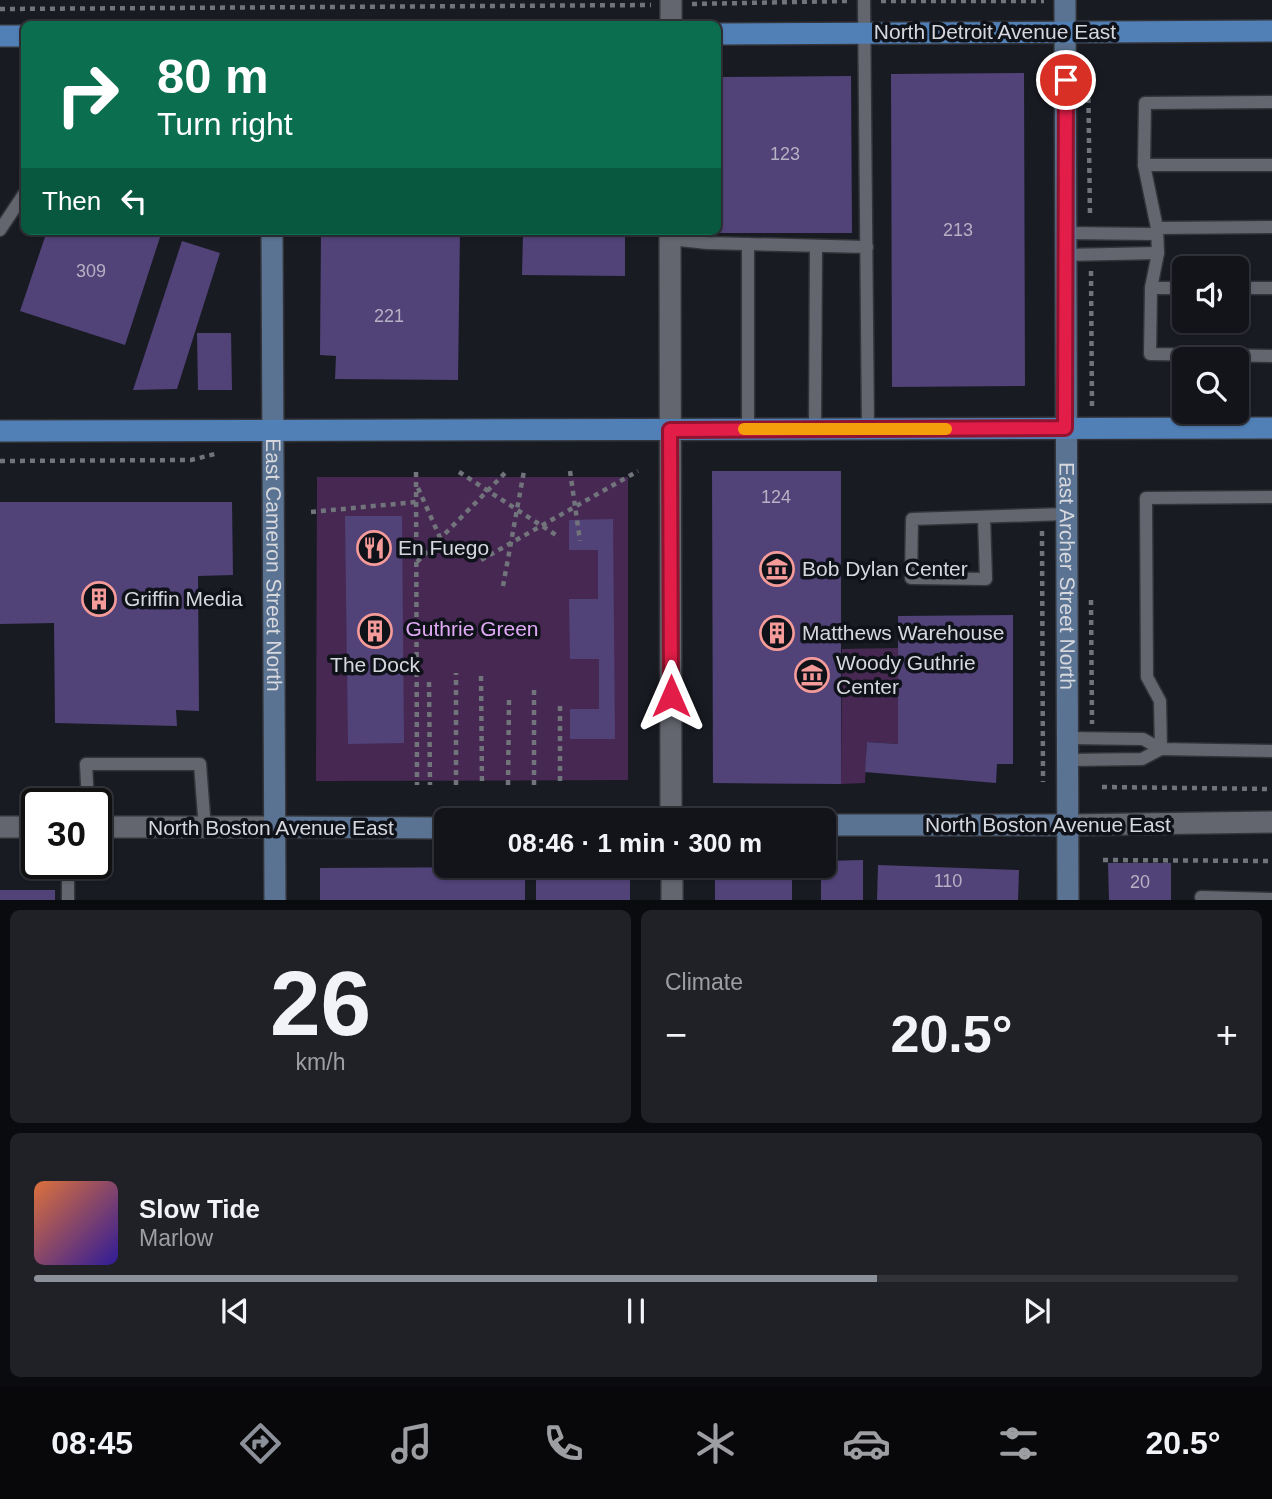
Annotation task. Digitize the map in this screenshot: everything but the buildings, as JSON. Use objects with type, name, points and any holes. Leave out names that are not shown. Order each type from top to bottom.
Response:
[{"type":"main road","name":"North Detroit Avenue East","points":[[721,34],[1272,31]]},
{"type":"main road","points":[[0,36],[21,36]]},
{"type":"main road","points":[[0,431],[1272,428]]},
{"type":"street","name":"East Archer Street North","points":[[1055,0],[1065,31],[1068,900]]},
{"type":"street","name":"East Cameron Street North","points":[[272,235],[275,900]]},
{"type":"street","points":[[670,235],[671,808]]},
{"type":"street","name":"North Boston Avenue East","points":[[836,825],[1272,822]]},
{"type":"street","points":[[0,827],[21,827]]},
{"type":"street","name":"North Boston Avenue East","points":[[112,827],[434,828]]},
{"type":"street","points":[[671,878],[672,900]]},
{"type":"lane","points":[[864,1],[868,429]]},
{"type":"lane","points":[[1272,102],[1145,103],[1144,165],[1157,231],[1158,253],[1152,288],[1150,354],[1272,356]]},
{"type":"lane","points":[[1144,165],[1272,165]]},
{"type":"lane","points":[[0,230],[21,198]]},
{"type":"lane","points":[[1065,233],[1272,227]]},
{"type":"lane","points":[[670,235],[748,244],[867,247]]},
{"type":"lane","points":[[748,244],[748,429]]},
{"type":"lane","points":[[815,429],[816,246]]},
{"type":"lane","points":[[1065,254],[1158,253]]},
{"type":"lane","points":[[1152,288],[1172,288]]},
{"type":"lane","points":[[1249,288],[1272,288]]},
{"type":"lane","points":[[1161,749],[1160,701],[1147,677],[1146,498],[1272,497]]},
{"type":"lane","points":[[984,517],[986,579],[911,578],[912,519],[1066,514]]},
{"type":"lane","points":[[1068,738],[1143,739],[1161,749],[1272,751]]},
{"type":"lane","points":[[1068,760],[1142,759],[1161,749]]},
{"type":"lane","points":[[87,788],[86,764],[200,764],[205,828]]},
{"type":"lane","points":[[68,879],[68,900]]},
{"type":"lane","points":[[1201,897],[1272,899]]},
{"type":"path","name":"North Detroit Avenue East","points":[[0,9],[671,10],[864,1],[1055,0]]},
{"type":"path","points":[[0,461],[191,460],[218,453]]},
{"type":"path","points":[[416,562],[507,471]]},
{"type":"path","points":[[503,586],[524,471]]},
{"type":"path","points":[[570,471],[580,541]]},
{"type":"path","points":[[481,560],[638,471]]},
{"type":"path","points":[[416,472],[417,785]]},
{"type":"path","points":[[459,472],[556,535]]},
{"type":"path","points":[[416,485],[442,537],[446,551]]},
{"type":"path","points":[[311,512],[416,502]]},
{"type":"path","points":[[456,673],[456,785]]},
{"type":"path","points":[[481,676],[482,785]]},
{"type":"path","points":[[429,682],[430,785]]},
{"type":"path","points":[[534,685],[534,785]]},
{"type":"path","points":[[508,785],[509,700]]},
{"type":"path","points":[[561,706],[561,785]]},
{"type":"path","points":[[1102,787],[1272,789]]},
{"type":"path","points":[[1103,860],[1272,861]]},
{"type":"green space","name":"Guthrie Green","points":[[317,477],[628,477],[628,780],[316,781]]},
{"type":"green space","points":[[898,648],[898,744],[867,742],[865,783],[841,784],[842,649]]},
{"type":"slow traffic","points":[[744,429],[946,429]]},
{"type":"place","name":"En Fuego","points":[[374,548]]},
{"type":"place","name":"Bob Dylan Center","points":[[777,569]]},
{"type":"place","name":"Griffin Media","points":[[99,599]]},
{"type":"place","name":"The Dock","points":[[375,631]]},
{"type":"place","name":"Matthews Warehouse","points":[[777,633]]},
{"type":"place","name":"Woody Guthrie Center","points":[[812,675]]},
{"type":"route","points":[[671,696],[670,430],[1065,428],[1066,80]]}]
